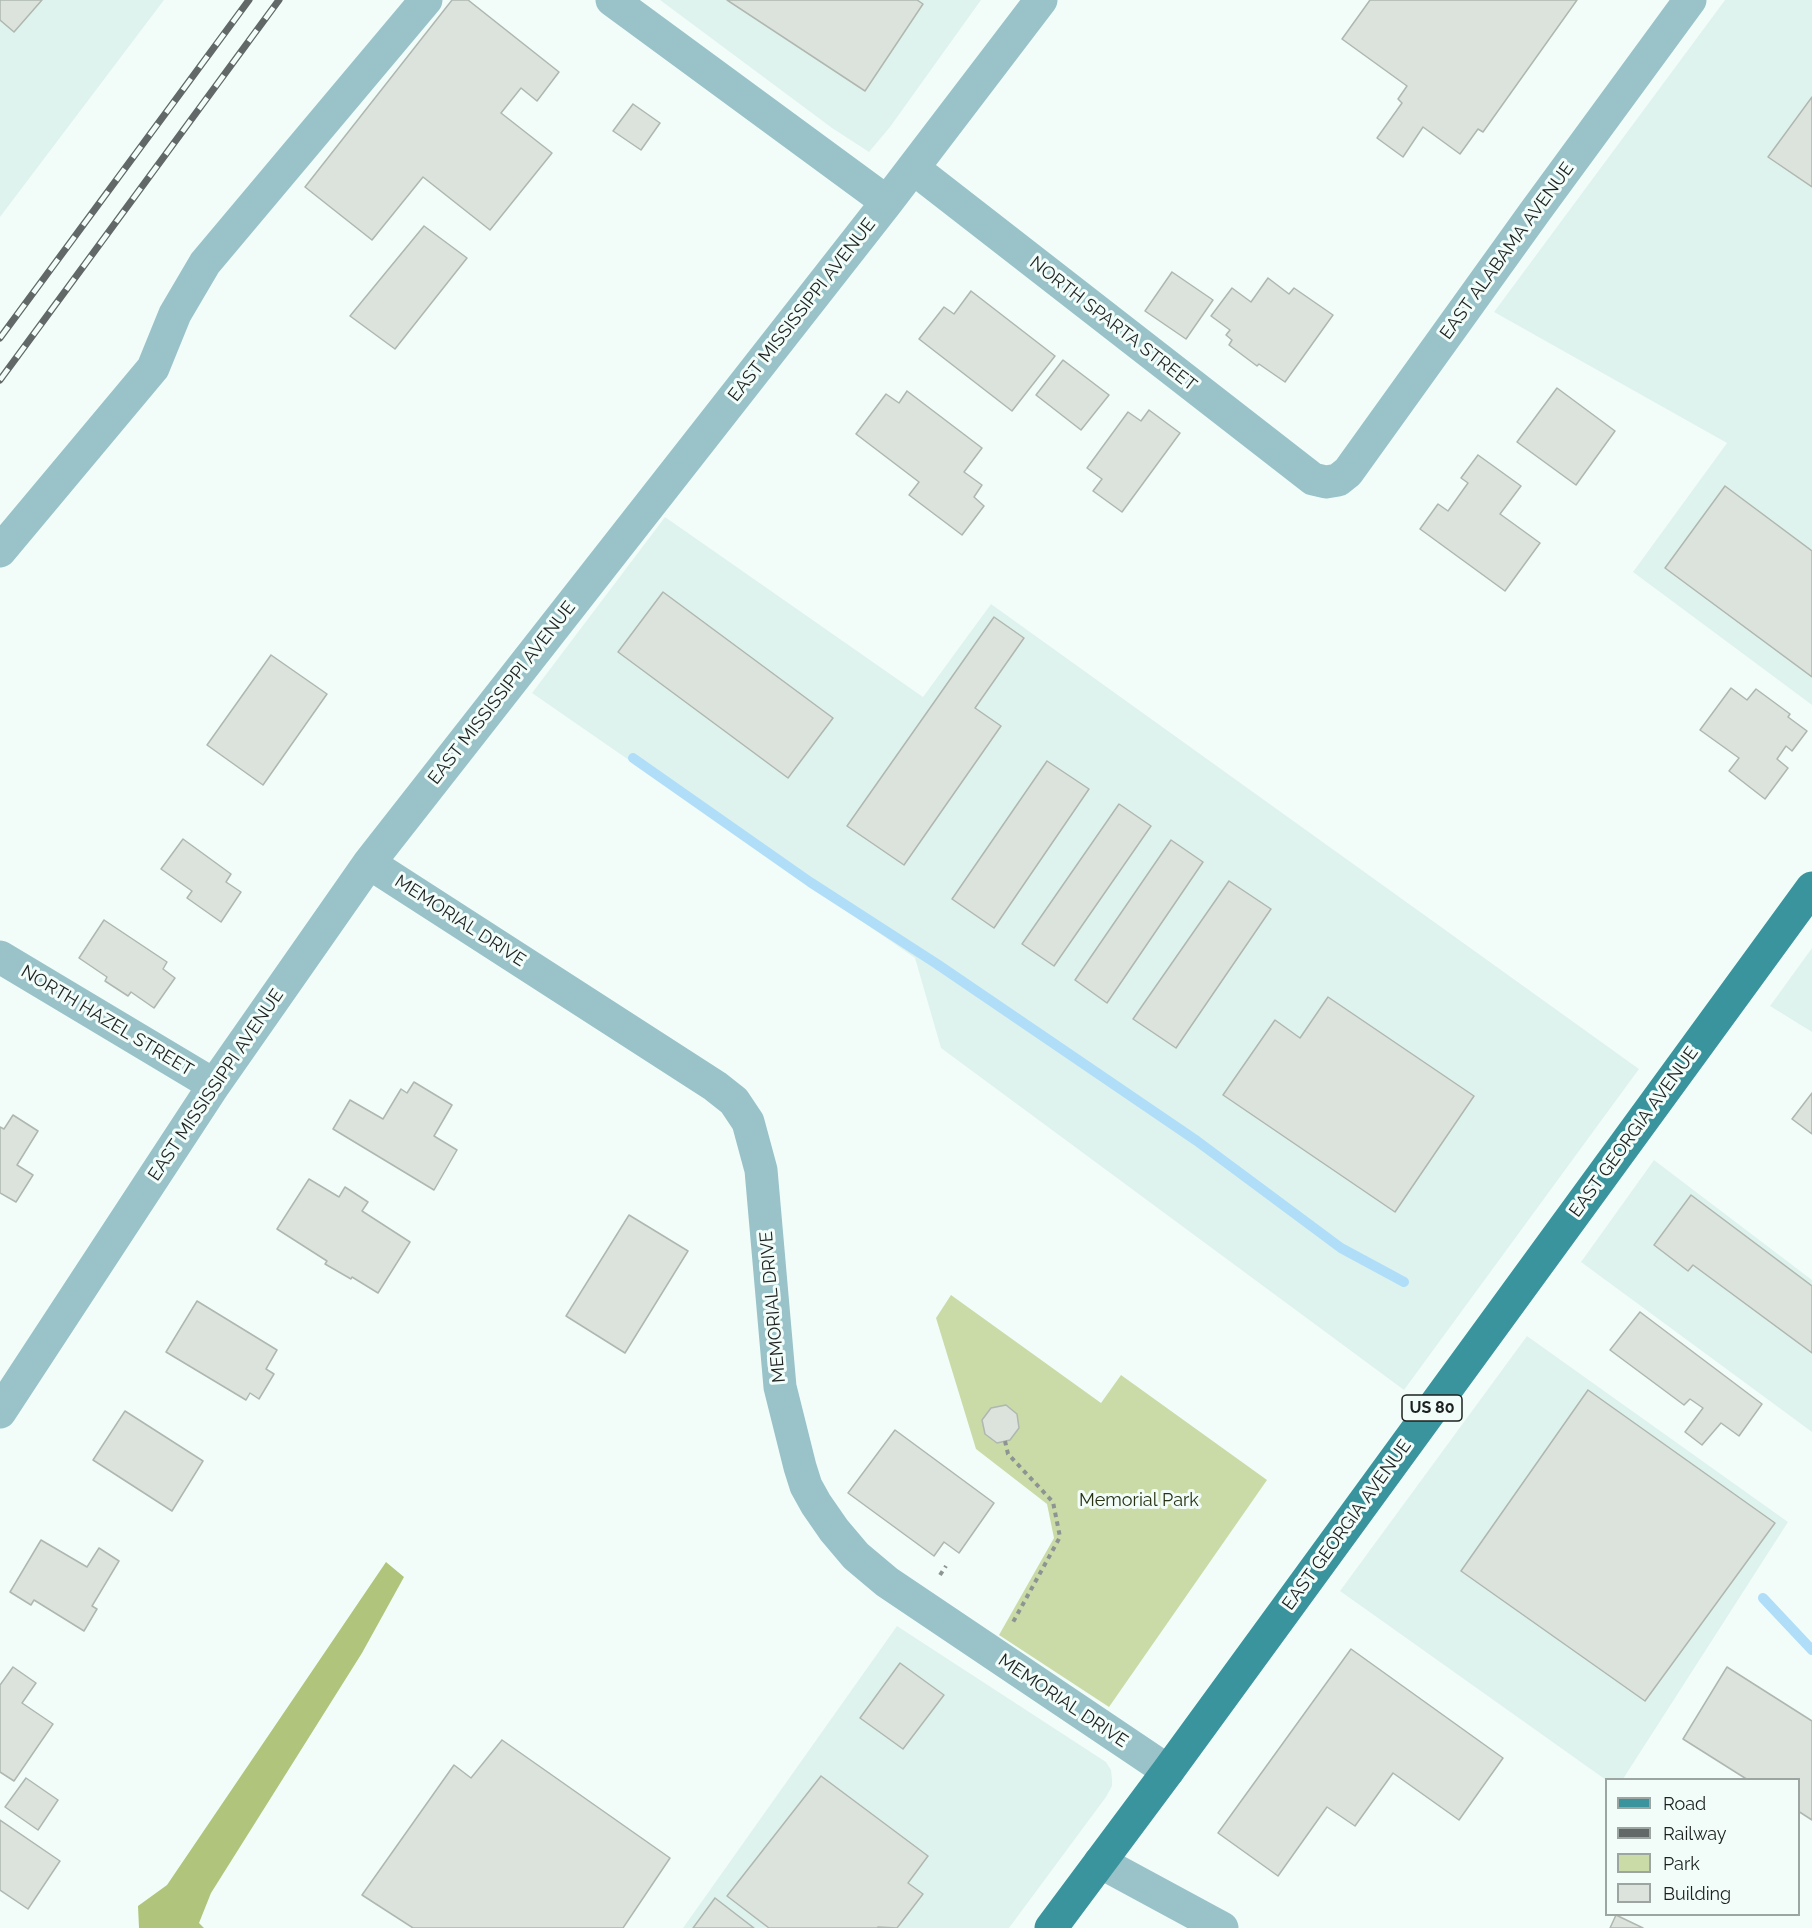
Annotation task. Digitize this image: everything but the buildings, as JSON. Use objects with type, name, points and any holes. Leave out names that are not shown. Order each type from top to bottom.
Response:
[{"type":"main road","name":"EAST GEORGIA AVENUE","points":[[1051,1928],[1812,888]]},
{"type":"street","points":[[0,551],[153,368],[175,314],[205,263],[426,0]]},
{"type":"street","points":[[612,0],[887,202]]},
{"type":"street","name":"EAST MISSISSIPPI AVENUE","points":[[0,1412],[214,1085],[369,862],[887,202],[1041,0]]},
{"type":"street","name":"EAST ALABAMA AVENUE","points":[[1313,479],[1326,482],[1338,480],[1348,472],[1690,0]]},
{"type":"street","name":"NORTH SPARTA STREET","points":[[913,168],[1313,479]]},
{"type":"street","name":"MEMORIAL DRIVE","points":[[369,862],[705,1079],[734,1101],[748,1122],[761,1170],[780,1387],[800,1467],[806,1486],[816,1504],[856,1556],[887,1582],[1168,1771]]},
{"type":"street","name":"NORTH HAZEL STREET","points":[[0,957],[214,1085]]},
{"type":"street","points":[[1100,1862],[1222,1928]]},
{"type":"path","points":[[1005,1441],[1008,1454],[1053,1502],[1060,1537],[1012,1624]]},
{"type":"shaded area","points":[[0,0],[164,0],[0,217]]},
{"type":"shaded area","points":[[660,0],[981,0],[890,127],[869,152],[832,128]]},
{"type":"shaded area","points":[[1725,0],[1812,0],[1812,705],[1633,572],[1727,443],[1494,312]]},
{"type":"shaded area","points":[[665,517],[923,697],[991,604],[1639,1069],[1404,1390],[941,1048],[915,958],[532,693]]},
{"type":"shaded area","points":[[1812,948],[1812,1032],[1770,1006]]},
{"type":"shaded area","points":[[1654,1160],[1812,1280],[1812,1432],[1581,1262]]},
{"type":"shaded area","points":[[1527,1336],[1788,1522],[1624,1778],[1605,1779],[1340,1591]]},
{"type":"shaded area","points":[[897,1626],[1106,1762],[1111,1770],[1112,1786],[1106,1797],[1009,1928],[683,1928]]},
{"type":"green space","name":"Memorial Park","points":[[951,1295],[1101,1403],[1121,1375],[1267,1480],[1109,1707],[999,1635],[1054,1538],[1047,1504],[976,1449],[936,1318]]},
{"type":"green space","points":[[386,1562],[404,1577],[362,1653],[211,1893],[199,1923],[204,1928],[139,1928],[138,1906],[167,1885]]},
{"type":"waterway","points":[[633,758],[810,882],[937,964],[1197,1141],[1341,1248],[1404,1282]]},
{"type":"waterway","points":[[1763,1598],[1812,1650]]},
{"type":"railway","points":[[0,338],[249,0]]},
{"type":"railway","points":[[0,380],[279,0]]}]
